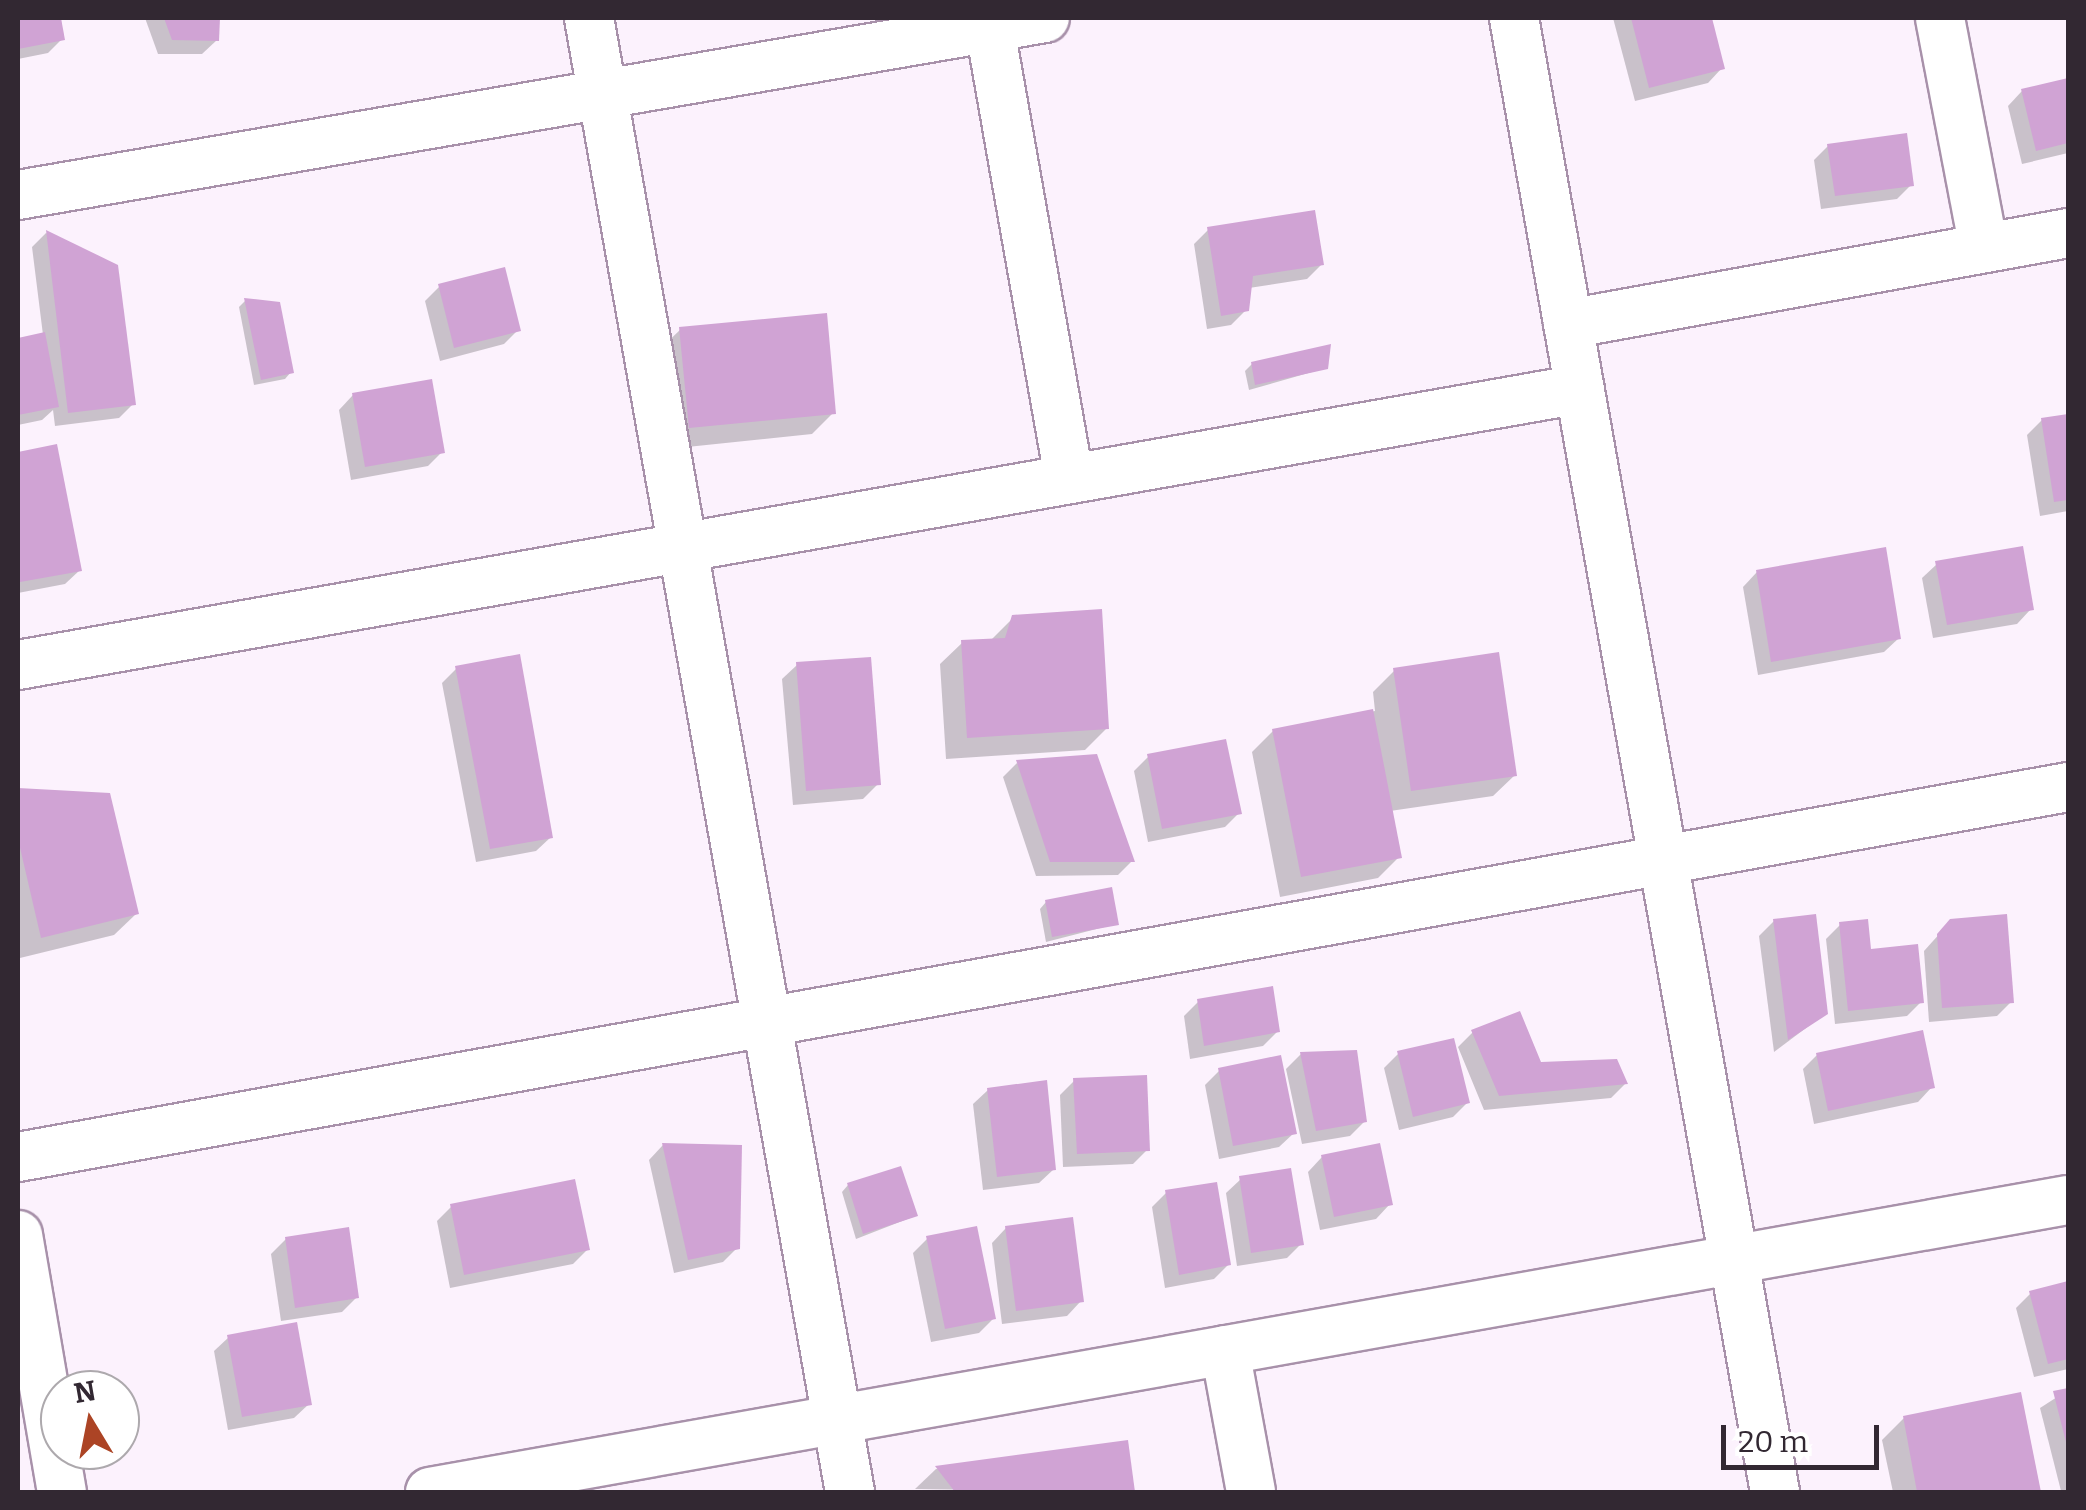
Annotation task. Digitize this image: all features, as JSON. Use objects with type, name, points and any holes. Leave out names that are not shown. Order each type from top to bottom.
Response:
[{"type":"street","points":[[588,18],[850,1492]]},
{"type":"street","points":[[18,195],[602,95],[989,23],[1045,18]]},
{"type":"street","points":[[1514,18],[1775,1492]]},
{"type":"street","points":[[1940,18],[1984,248]]},
{"type":"street","points":[[989,23],[1069,479]]},
{"type":"street","points":[[1568,324],[2068,234]]},
{"type":"street","points":[[18,665],[1580,389]]},
{"type":"street","points":[[18,1157],[2068,787]]},
{"type":"street","points":[[430,1492],[2068,1200]]},
{"type":"street","points":[[18,1235],[62,1492]]},
{"type":"street","points":[[1225,1350],[1251,1492]]},
{"type":"building","points":[[18,18],[61,18],[65,40],[18,49]]},
{"type":"building","points":[[164,18],[220,18],[219,41],[172,40]]},
{"type":"building","points":[[1631,18],[1712,18],[1725,69],[1649,88]]},
{"type":"building","points":[[2068,78],[2068,143],[2036,151],[2021,89]]},
{"type":"building","points":[[1907,133],[1914,186],[1835,196],[1827,144]]},
{"type":"building","points":[[1315,210],[1324,265],[1253,276],[1249,311],[1221,316],[1207,227]]},
{"type":"building","points":[[46,230],[118,265],[136,405],[68,413]]},
{"type":"building","points":[[505,267],[521,331],[454,348],[438,284]]},
{"type":"building","points":[[244,298],[280,302],[294,373],[261,380]]},
{"type":"building","points":[[827,313],[836,414],[689,428],[679,327]]},
{"type":"building","points":[[45,332],[59,407],[18,415],[18,338]]},
{"type":"building","points":[[1331,344],[1328,369],[1255,385],[1251,362]]},
{"type":"building","points":[[432,379],[445,453],[365,467],[352,393]]},
{"type":"building","points":[[2068,414],[2068,500],[2054,502],[2041,418]]},
{"type":"building","points":[[57,444],[82,571],[20,582],[18,452]]},
{"type":"building","points":[[2023,546],[2034,610],[1947,625],[1935,561]]},
{"type":"building","points":[[1886,547],[1901,639],[1771,662],[1756,570]]},
{"type":"building","points":[[1102,609],[1109,729],[967,738],[961,640],[1005,638],[1012,615]]},
{"type":"building","points":[[1499,652],[1517,776],[1411,791],[1393,668]]},
{"type":"building","points":[[520,654],[553,838],[490,849],[455,666]]},
{"type":"building","points":[[871,657],[881,785],[806,791],[796,662]]},
{"type":"building","points":[[1373,709],[1402,858],[1301,877],[1272,729]]},
{"type":"building","points":[[1226,739],[1242,814],[1162,829],[1147,754]]},
{"type":"building","points":[[1097,754],[1135,862],[1050,862],[1016,760]]},
{"type":"building","points":[[18,788],[110,793],[139,914],[41,938],[18,839]]},
{"type":"building","points":[[1112,887],[1119,925],[1052,937],[1045,900]]},
{"type":"building","points":[[1816,914],[1828,1014],[1788,1040],[1773,919]]},
{"type":"building","points":[[2007,914],[2014,1003],[1942,1008],[1937,934],[1950,919]]},
{"type":"building","points":[[1868,919],[1871,949],[1918,944],[1924,1003],[1848,1011],[1839,922]]},
{"type":"building","points":[[1273,986],[1280,1032],[1204,1046],[1197,999]]},
{"type":"building","points":[[1520,1011],[1541,1062],[1617,1059],[1628,1084],[1499,1096],[1471,1030]]},
{"type":"building","points":[[1923,1030],[1935,1088],[1828,1111],[1816,1053]]},
{"type":"building","points":[[1454,1038],[1470,1103],[1413,1117],[1397,1051]]},
{"type":"building","points":[[1357,1050],[1367,1122],[1316,1131],[1300,1052]]},
{"type":"building","points":[[1281,1055],[1297,1134],[1233,1146],[1218,1068]]},
{"type":"building","points":[[1147,1075],[1150,1151],[1077,1154],[1073,1078]]},
{"type":"building","points":[[1047,1080],[1056,1170],[997,1177],[987,1088]]},
{"type":"building","points":[[662,1143],[742,1145],[740,1249],[688,1260]]},
{"type":"building","points":[[1380,1143],[1393,1205],[1334,1217],[1321,1155]]},
{"type":"building","points":[[901,1166],[918,1216],[863,1234],[847,1183]]},
{"type":"building","points":[[1291,1168],[1304,1245],[1251,1253],[1239,1176]]},
{"type":"building","points":[[575,1179],[590,1250],[464,1275],[450,1204]]},
{"type":"building","points":[[1217,1182],[1231,1265],[1179,1275],[1165,1190]]},
{"type":"building","points":[[1073,1217],[1084,1302],[1016,1311],[1005,1226]]},
{"type":"building","points":[[977,1226],[996,1319],[945,1329],[926,1236]]},
{"type":"building","points":[[349,1227],[359,1298],[295,1308],[285,1237]]},
{"type":"building","points":[[2068,1281],[2068,1359],[2048,1364],[2029,1291]]},
{"type":"building","points":[[297,1322],[312,1405],[242,1417],[227,1335]]},
{"type":"building","points":[[2068,1388],[2068,1446],[2067,1446],[2053,1391]]},
{"type":"building","points":[[2021,1392],[2041,1492],[1917,1492],[1903,1416]]},
{"type":"building","points":[[1128,1440],[1135,1492],[955,1492],[935,1466]]}]
